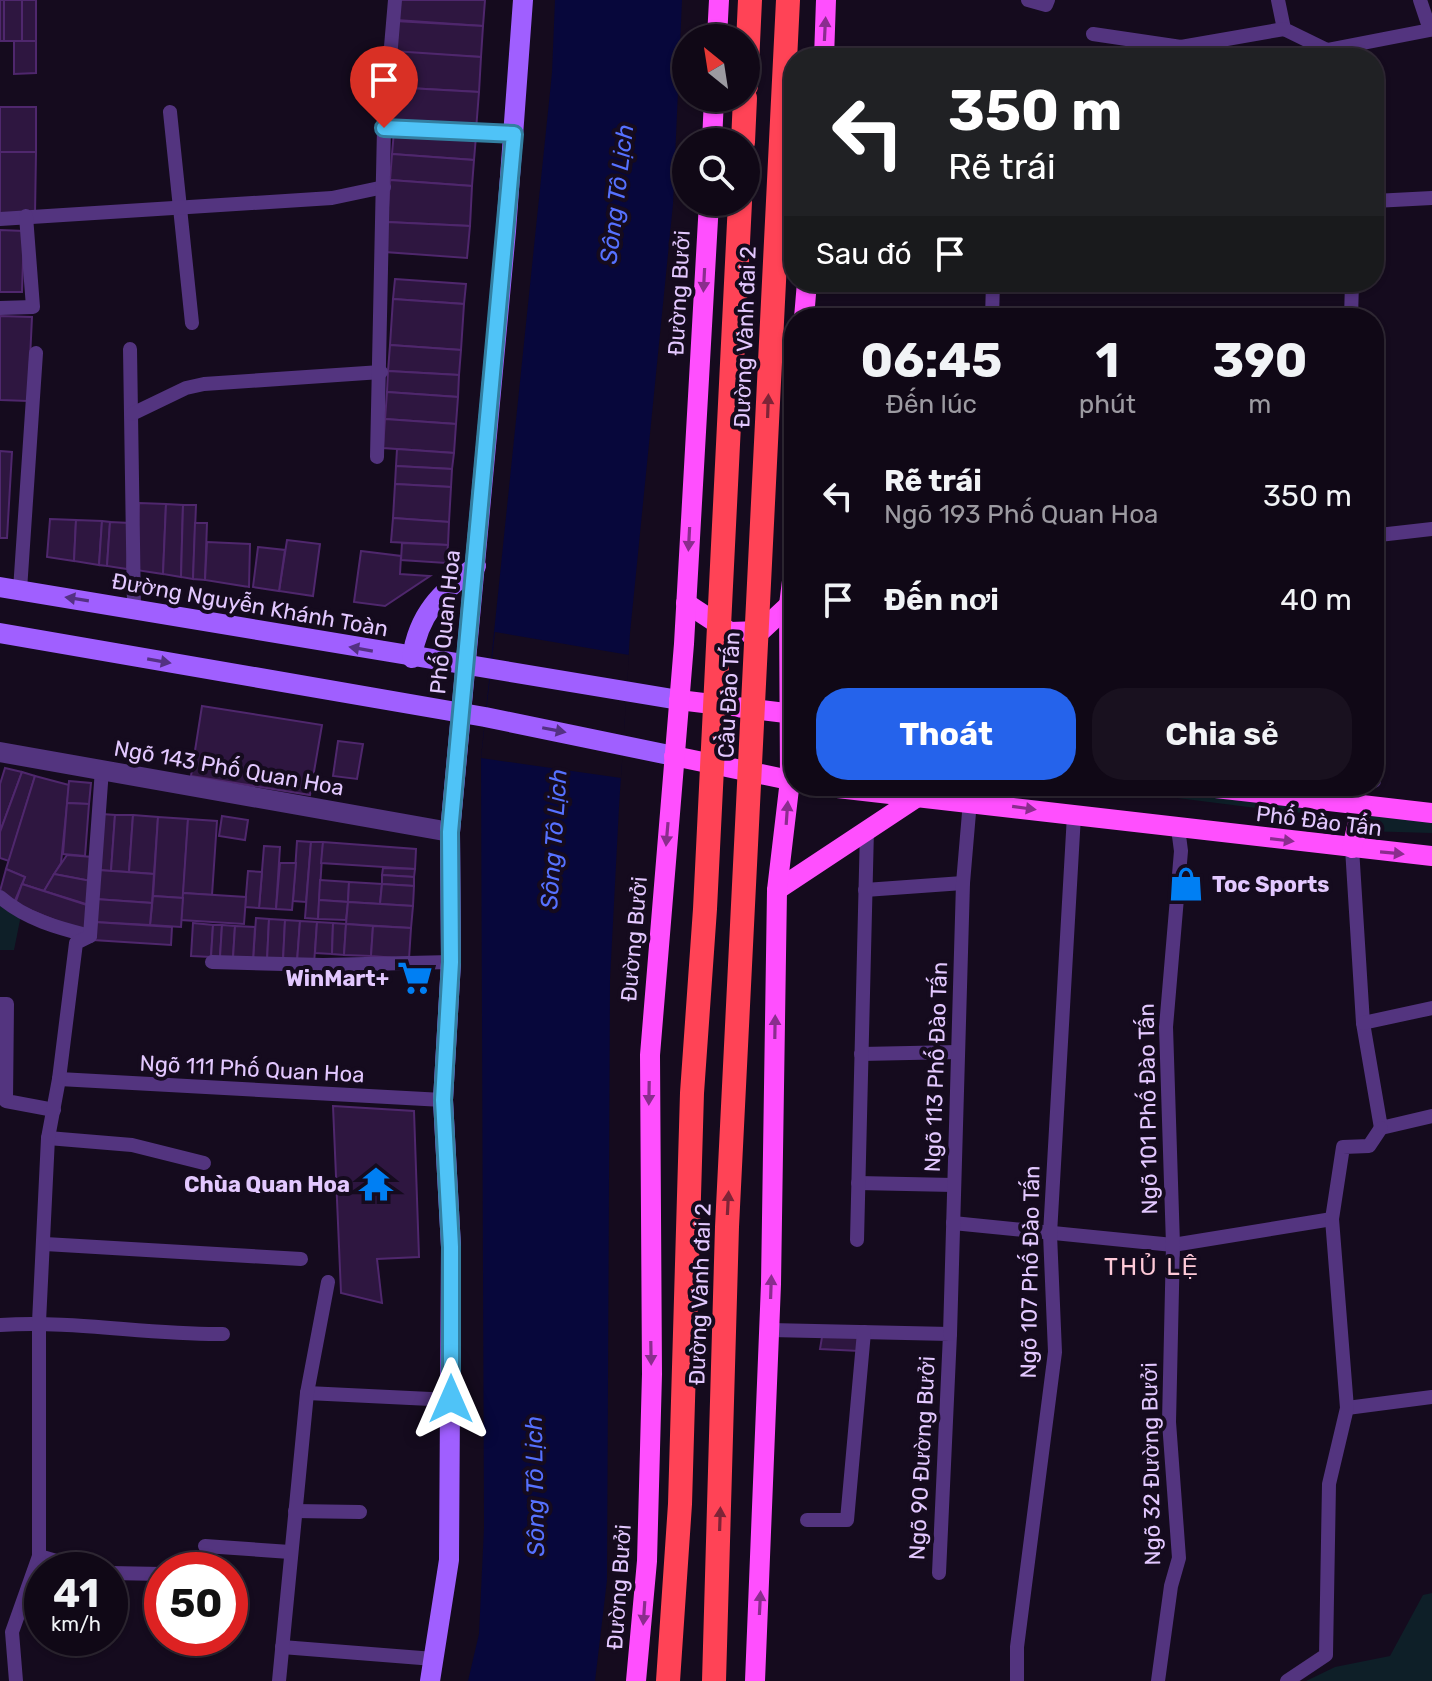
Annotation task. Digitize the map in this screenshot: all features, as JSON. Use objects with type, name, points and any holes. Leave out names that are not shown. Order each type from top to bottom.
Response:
[{"type":"highway","points":[[749,24],[750,0]]},
{"type":"highway","name":"Đường Vành đai 2","points":[[786,48],[788,0]]},
{"type":"highway","name":"Đường Vành đai 2","points":[[765,484],[784,84]]},
{"type":"highway","name":"Đường Vành đai 2","points":[[724,487],[739,216]]},
{"type":"highway","name":"Cầu Đào Tấn","points":[[745,908],[765,484]]},
{"type":"highway","name":"Cầu Đào Tấn","points":[[705,909],[724,487]]},
{"type":"highway","name":"Đường Vành đai 2","points":[[714,1681],[727,1227],[745,908]]},
{"type":"highway","name":"Đường Vành đai 2","points":[[668,1681],[680,1504],[692,1093],[705,909]]},
{"type":"main road","name":"Phố Quan Hoa","points":[[430,1681],[449,1560],[451,1247],[443,1100],[451,962],[450,832],[514,134],[523,0]]},
{"type":"main road","points":[[718,24],[719,0]]},
{"type":"main road","points":[[824,48],[826,0]]},
{"type":"main road","name":"Đường Bưởi","points":[[636,1681],[646,1577],[652,1374],[650,1055],[686,603],[708,216]]},
{"type":"main road","points":[[412,658],[415,634],[424,616],[441,594],[476,566]]},
{"type":"main road","name":"Đường Nguyễn Khánh Toàn","points":[[10,589],[679,700]]},
{"type":"main road","points":[[686,603],[730,632],[761,631],[784,610]]},
{"type":"main road","points":[[0,633],[485,717],[784,778]]},
{"type":"main road","points":[[679,700],[784,713]]},
{"type":"main road","points":[[755,1681],[770,1330],[777,890],[790,796]]},
{"type":"main road","points":[[777,890],[919,796]]},
{"type":"main road","name":"Phố Đào Tấn","points":[[919,796],[1432,856]]},
{"type":"main road","name":"Phố Đào Tấn","points":[[1297,796],[1432,813]]},
{"type":"main road","points":[[1352,848],[1362,805]]},
{"type":"street","name":"Ngõ 143 Phố Quan Hoa","points":[[0,752],[450,832]]},
{"type":"lane","points":[[377,457],[384,128],[395,0]]},
{"type":"lane","points":[[1028,0],[1046,5],[1048,0]]},
{"type":"lane","points":[[1278,0],[1284,29]]},
{"type":"lane","points":[[1353,48],[1430,30],[1420,0]]},
{"type":"lane","points":[[1093,34],[1181,47],[1284,29],[1317,48]]},
{"type":"lane","points":[[170,112],[192,323]]},
{"type":"lane","points":[[384,128],[514,134]]},
{"type":"lane","points":[[0,219],[332,198],[384,187]]},
{"type":"lane","points":[[1384,200],[1432,198]]},
{"type":"lane","points":[[0,308],[33,307],[26,216]]},
{"type":"lane","points":[[130,349],[134,608]]},
{"type":"lane","points":[[10,589],[36,353]]},
{"type":"lane","points":[[132,414],[186,388],[204,384],[381,372]]},
{"type":"lane","points":[[1384,534],[1432,529]]},
{"type":"lane","points":[[90,936],[102,769]]},
{"type":"lane","points":[[1362,805],[1367,796]]},
{"type":"lane","name":"Ngõ 113 Phố Đào Tấn","points":[[950,1334],[963,883],[970,801]]},
{"type":"lane","name":"Ngõ 107 Phố Đào Tấn","points":[[1017,1681],[1017,1647],[1055,1352],[1050,1234],[1074,815]]},
{"type":"lane","name":"Ngõ 101 Phố Đào Tấn","points":[[1173,1245],[1166,1027],[1181,851],[1178,828]]},
{"type":"lane","points":[[857,1240],[867,829]]},
{"type":"lane","points":[[1352,848],[1363,1023],[1381,1128]]},
{"type":"lane","points":[[865,890],[963,883]]},
{"type":"lane","points":[[0,897],[13,908],[54,927],[90,936]]},
{"type":"lane","points":[[39,1552],[39,1322],[48,1138],[59,1079],[76,943],[90,936]]},
{"type":"lane","points":[[212,962],[323,965],[451,962]]},
{"type":"lane","points":[[0,1004],[7,1004],[6,1101],[54,1110]]},
{"type":"lane","points":[[1363,1023],[1432,1008]]},
{"type":"lane","points":[[861,1054],[958,1052]]},
{"type":"lane","name":"Ngõ 111 Phố Quan Hoa","points":[[59,1079],[443,1100]]},
{"type":"lane","points":[[1287,1681],[1326,1655],[1329,1484],[1347,1408],[1332,1219],[1343,1147],[1369,1146],[1381,1128],[1432,1116]]},
{"type":"lane","points":[[48,1138],[132,1145],[204,1163]]},
{"type":"lane","points":[[858,1183],[954,1185]]},
{"type":"lane","points":[[953,1223],[1173,1245],[1332,1219]]},
{"type":"lane","points":[[45,1244],[301,1259]]},
{"type":"lane","name":"Ngõ 32 Đường Bưởi","points":[[1158,1681],[1171,1586],[1179,1558],[1169,1422],[1173,1245]]},
{"type":"lane","points":[[279,1681],[307,1393],[328,1282]]},
{"type":"lane","points":[[0,1325],[39,1322],[168,1334],[223,1334]]},
{"type":"lane","name":"Ngõ 90 Đường Bưởi","points":[[770,1330],[950,1334],[939,1573]]},
{"type":"lane","points":[[807,1520],[847,1520],[864,1332]]},
{"type":"lane","points":[[307,1393],[451,1400]]},
{"type":"lane","points":[[1347,1408],[1432,1397]]},
{"type":"lane","points":[[295,1511],[360,1512]]},
{"type":"lane","points":[[205,1546],[290,1552]]},
{"type":"lane","points":[[16,1681],[12,1632],[24,1598]]},
{"type":"lane","points":[[282,1647],[434,1659]]},
{"type":"shaded area","points":[[1162,796],[1257,796],[1299,801],[1306,806],[1305,812]]},
{"type":"shaded area","points":[[1369,815],[1432,818],[1432,833],[1363,831]]},
{"type":"shaded area","points":[[0,900],[21,915],[14,950],[0,950]]},
{"type":"shaded area","points":[[1432,1593],[1432,1681],[1306,1681],[1335,1667],[1390,1656],[1423,1595]]},
{"type":"water","name":"Sông Tô Lịch","points":[[555,0],[682,0],[681,24],[672,24],[672,112],[677,112],[676,128],[672,128],[672,214],[630,633],[610,979],[607,1580],[595,1681],[468,1681],[479,1634],[484,1528],[481,758],[552,73]]},
{"type":"pier","points":[[495,632],[629,655],[621,778],[481,758]]},
{"type":"building","points":[[0,0],[4,0],[4,41],[0,41]]},
{"type":"building","points":[[4,0],[22,0],[22,41],[4,41]]},
{"type":"building","points":[[22,0],[36,0],[36,41],[22,41]]},
{"type":"building","points":[[397,0],[485,0],[483,26],[396,20]]},
{"type":"building","points":[[395,21],[483,26],[481,57],[393,52]]},
{"type":"building","points":[[14,41],[36,41],[36,73],[14,74]]},
{"type":"building","points":[[393,51],[481,57],[479,92],[390,87]]},
{"type":"building","points":[[390,87],[479,92],[476,130],[387,124]]},
{"type":"building","points":[[0,107],[36,107],[36,152],[0,152]]},
{"type":"building","points":[[394,131],[476,136],[474,160],[392,154]]},
{"type":"building","points":[[0,152],[36,152],[35,215],[0,215]]},
{"type":"building","points":[[392,154],[474,160],[472,186],[390,180]]},
{"type":"building","points":[[390,180],[472,186],[470,226],[387,222]]},
{"type":"building","points":[[387,222],[470,226],[467,258],[385,252]]},
{"type":"building","points":[[0,230],[24,231],[22,292],[0,292]]},
{"type":"building","points":[[395,279],[466,284],[464,304],[393,299]]},
{"type":"building","points":[[393,299],[464,304],[461,350],[390,345]]},
{"type":"building","points":[[0,316],[32,317],[28,401],[0,400]]},
{"type":"building","points":[[390,345],[461,350],[459,375],[388,371]]},
{"type":"building","points":[[388,371],[459,375],[458,397],[387,392]]},
{"type":"building","points":[[387,392],[458,397],[456,424],[385,419]]},
{"type":"building","points":[[385,419],[456,424],[454,453],[383,448]]},
{"type":"building","points":[[397,449],[454,453],[452,469],[396,466]]},
{"type":"building","points":[[0,451],[12,452],[7,538],[0,538]]},
{"type":"building","points":[[396,466],[452,469],[451,487],[395,484]]},
{"type":"building","points":[[395,484],[451,487],[449,522],[393,518]]},
{"type":"building","points":[[139,503],[166,504],[163,574],[136,570]]},
{"type":"building","points":[[166,504],[183,505],[181,577],[163,574]]},
{"type":"building","points":[[183,505],[196,505],[193,579],[181,577]]},
{"type":"building","points":[[393,518],[449,522],[448,545],[391,542]]},
{"type":"building","points":[[50,519],[76,520],[74,561],[47,557]]},
{"type":"building","points":[[76,520],[102,521],[99,565],[74,561]]},
{"type":"building","points":[[102,521],[110,522],[107,566],[99,565]]},
{"type":"building","points":[[110,522],[130,523],[127,569],[107,566]]},
{"type":"building","points":[[195,523],[207,523],[205,580],[193,579]]},
{"type":"building","points":[[287,540],[320,544],[313,596],[279,591]]},
{"type":"building","points":[[207,542],[250,544],[249,587],[205,580]]},
{"type":"building","points":[[402,543],[448,545],[446,563],[401,560]]},
{"type":"building","points":[[258,547],[285,550],[279,591],[253,587]]},
{"type":"building","points":[[361,551],[401,556],[400,574],[430,576],[385,606],[354,602]]},
{"type":"building","points":[[202,706],[322,725],[310,795],[191,776]]},
{"type":"building","points":[[338,741],[363,744],[357,779],[333,776]]},
{"type":"building","points":[[5,768],[22,772],[0,832],[0,784]]},
{"type":"building","points":[[22,772],[35,776],[9,861],[0,858],[0,832]]},
{"type":"building","points":[[35,776],[69,785],[61,863],[44,891],[22,884],[25,877],[6,869]]},
{"type":"building","points":[[69,781],[91,783],[89,804],[67,803]]},
{"type":"building","points":[[67,803],[89,804],[85,856],[63,854]]},
{"type":"building","points":[[102,814],[115,815],[111,871],[98,870]]},
{"type":"building","points":[[115,815],[133,815],[129,872],[111,871]]},
{"type":"building","points":[[133,815],[158,817],[154,874],[129,872]]},
{"type":"building","points":[[222,816],[248,820],[245,840],[219,836]]},
{"type":"building","points":[[158,817],[188,819],[183,898],[153,896]]},
{"type":"building","points":[[188,819],[217,821],[212,895],[183,893]]},
{"type":"building","points":[[297,841],[311,842],[306,902],[293,901]]},
{"type":"building","points":[[311,842],[323,842],[318,919],[305,918]]},
{"type":"building","points":[[323,842],[416,849],[415,869],[321,863]]},
{"type":"building","points":[[264,846],[280,847],[276,909],[259,908]]},
{"type":"building","points":[[67,855],[93,857],[91,881],[54,874]]},
{"type":"building","points":[[280,863],[296,863],[292,910],[276,909]]},
{"type":"building","points":[[383,868],[415,869],[414,877],[382,875]]},
{"type":"building","points":[[6,869],[25,877],[14,903],[0,891]]},
{"type":"building","points":[[98,870],[154,874],[152,903],[95,899]]},
{"type":"building","points":[[248,871],[262,872],[259,908],[245,907]]},
{"type":"building","points":[[54,874],[91,881],[89,905],[44,891]]},
{"type":"building","points":[[382,875],[414,877],[414,886],[382,884]]},
{"type":"building","points":[[320,880],[349,882],[348,902],[319,900]]},
{"type":"building","points":[[349,882],[382,884],[380,904],[348,902]]},
{"type":"building","points":[[22,884],[90,906],[86,933],[15,904]]},
{"type":"building","points":[[382,884],[414,886],[413,906],[380,904]]},
{"type":"building","points":[[183,893],[246,897],[244,924],[181,920]]},
{"type":"building","points":[[153,896],[183,898],[181,927],[150,925]]},
{"type":"building","points":[[95,899],[152,903],[150,925],[94,922]]},
{"type":"building","points":[[319,900],[348,902],[346,920],[318,919]]},
{"type":"building","points":[[348,902],[413,906],[411,928],[346,924]]},
{"type":"building","points":[[256,918],[269,919],[267,961],[253,960]]},
{"type":"building","points":[[269,919],[285,920],[283,961],[267,961]]},
{"type":"building","points":[[285,920],[300,921],[297,962],[283,961]]},
{"type":"building","points":[[300,921],[317,922],[314,964],[297,962]]},
{"type":"building","points":[[94,922],[172,927],[171,945],[93,940]]},
{"type":"building","points":[[317,922],[333,923],[332,954],[315,953]]},
{"type":"building","points":[[193,923],[213,925],[211,957],[191,956]]},
{"type":"building","points":[[333,923],[346,924],[344,955],[332,954]]},
{"type":"building","points":[[346,924],[373,926],[371,956],[344,955]]},
{"type":"building","points":[[213,925],[222,925],[220,957],[211,957]]},
{"type":"building","points":[[222,925],[235,926],[233,958],[220,957]]},
{"type":"building","points":[[235,926],[255,927],[253,960],[233,958]]},
{"type":"building","points":[[373,926],[411,928],[409,959],[371,956]]},
{"type":"building","name":"Chùa Quan Hoa","points":[[333,1106],[414,1111],[419,1257],[377,1259],[382,1303],[341,1293]]},
{"type":"building","points":[[823,1331],[860,1336],[859,1351],[820,1349]]},
{"type":"place","name":"Toc Sports","points":[[1186,884]]},
{"type":"place","name":"WinMart+","points":[[415,978]]},
{"type":"place","name":"Chùa Quan Hoa","points":[[376,1184]]},
{"type":"district","name":"THỦ LỆ","points":[[1152,1267]]},
{"type":"route","points":[[384,128],[514,134],[450,832],[451,962],[443,1100],[451,1247],[451,1399]]}]
